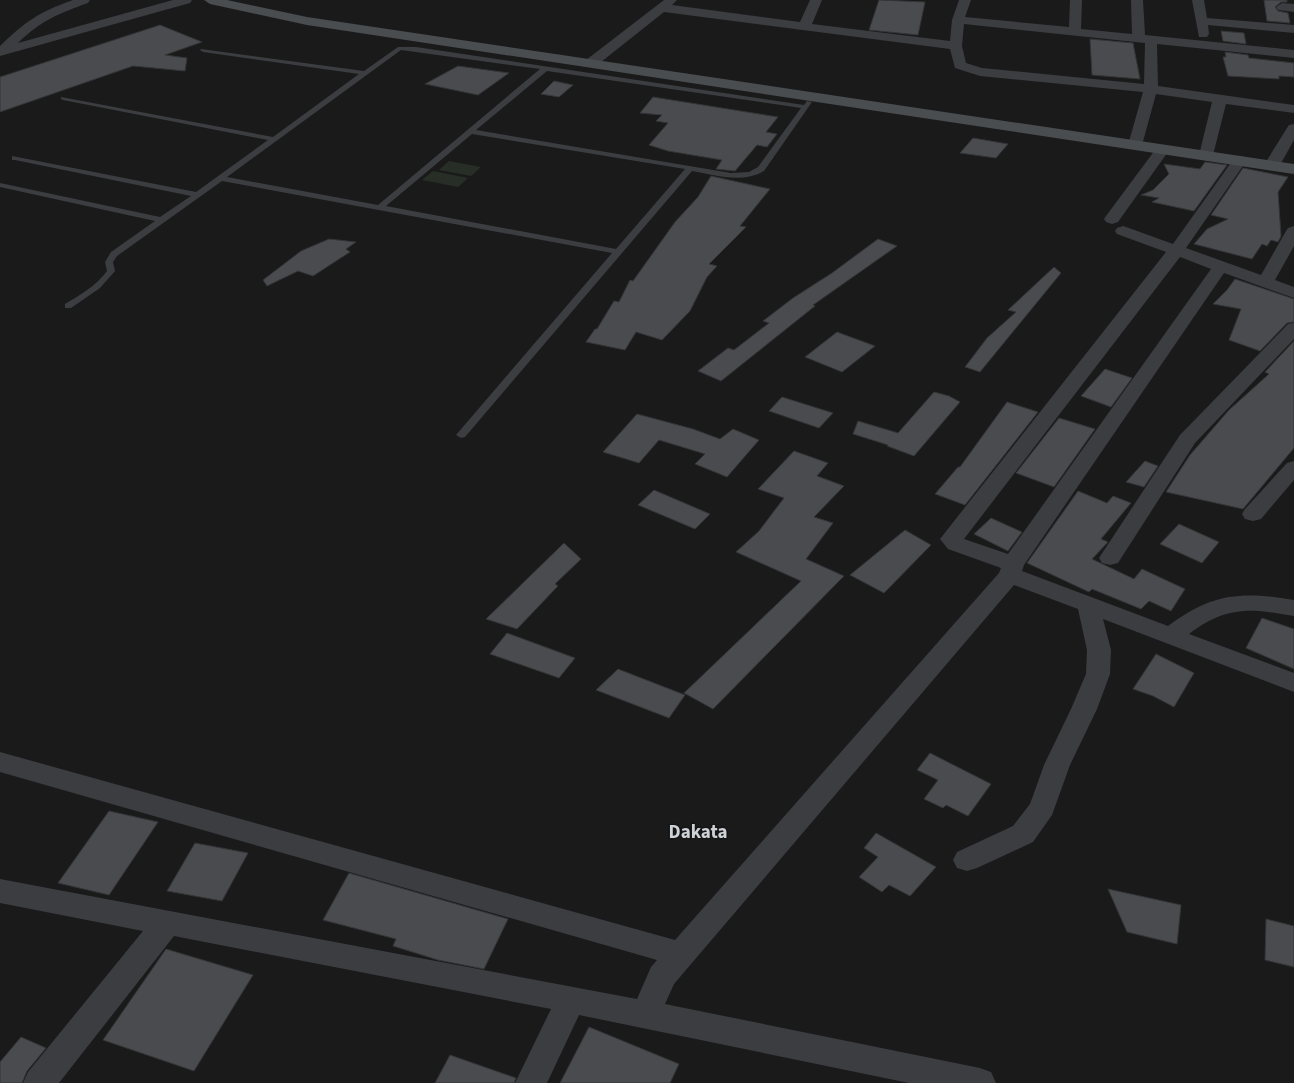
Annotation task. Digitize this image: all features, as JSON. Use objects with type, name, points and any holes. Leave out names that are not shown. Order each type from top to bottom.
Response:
[{"type":"street","points":[[1,52],[27,27],[51,12],[84,0]]},
{"type":"street","points":[[1,52],[186,0]]},
{"type":"street","points":[[210,0],[307,21],[591,62],[809,102],[1135,145],[1294,169]]},
{"type":"street","points":[[804,27],[816,0]]},
{"type":"street","points":[[965,0],[958,20],[956,46],[960,65],[980,72],[1151,89],[1294,109]]},
{"type":"street","points":[[1074,33],[1076,0]]},
{"type":"street","points":[[1135,145],[1151,89],[1145,39],[1137,0]]},
{"type":"street","points":[[1198,0],[1205,44]]},
{"type":"street","points":[[591,62],[667,4],[804,27],[956,46]]},
{"type":"street","points":[[958,20],[1074,33],[1205,44],[1294,54]]},
{"type":"street","points":[[1201,21],[1294,29]]},
{"type":"street","points":[[1206,155],[1220,99]]},
{"type":"street","points":[[1272,165],[1294,128]]},
{"type":"street","points":[[1163,149],[1118,225],[1177,250],[1294,293]]},
{"type":"street","points":[[1240,160],[1177,250],[951,539],[956,544],[1088,604],[1294,683]]},
{"type":"street","points":[[1266,282],[1294,231]]},
{"type":"street","points":[[646,1014],[662,976],[1012,570],[1221,266]]},
{"type":"street","points":[[1110,558],[1187,439],[1294,328]]},
{"type":"street","points":[[1253,514],[1294,467]]},
{"type":"street","points":[[1171,636],[1200,616],[1215,608],[1264,602],[1294,608]]},
{"type":"street","points":[[967,860],[1023,834],[1042,808],[1057,765],[1084,709],[1098,674],[1099,650],[1088,604]]},
{"type":"street","points":[[0,762],[681,954]]},
{"type":"street","points":[[0,892],[646,1014],[980,1083]]},
{"type":"street","points":[[39,1083],[167,923]]},
{"type":"street","points":[[531,1083],[571,1000]]},
{"type":"lane","points":[[68,306],[91,292],[108,276],[111,271],[108,264],[109,259],[114,254],[364,73],[394,52],[407,48],[546,68],[809,102],[761,169],[755,173],[746,175],[731,175],[469,131]]},
{"type":"lane","points":[[202,50],[364,73]]},
{"type":"lane","points":[[380,206],[546,68]]},
{"type":"lane","points":[[63,98],[274,139]]},
{"type":"lane","points":[[15,158],[197,195]]},
{"type":"lane","points":[[462,436],[690,168]]},
{"type":"lane","points":[[221,178],[380,206],[429,218],[619,252]]},
{"type":"lane","points":[[0,185],[161,220]]},
{"type":"shaded area","points":[[449,161],[481,167],[471,176],[439,170]]},
{"type":"shaded area","points":[[433,171],[468,178],[458,187],[422,180]]},
{"type":"building","points":[[879,0],[925,2],[918,35],[869,30]]},
{"type":"building","points":[[1264,0],[1287,0],[1287,2],[1281,2],[1275,7],[1278,11],[1288,13],[1290,23],[1267,21]]},
{"type":"building","points":[[160,25],[202,42],[165,55],[187,58],[185,71],[133,66],[0,112],[0,77]]},
{"type":"building","points":[[1221,31],[1244,33],[1246,44],[1223,41]]},
{"type":"building","points":[[1090,39],[1133,43],[1140,79],[1092,75]]},
{"type":"building","points":[[1225,52],[1248,55],[1249,58],[1294,63],[1294,77],[1279,76],[1279,79],[1228,76],[1223,57],[1226,57]]},
{"type":"building","points":[[458,66],[509,73],[478,95],[425,84]]},
{"type":"building","points":[[554,81],[573,85],[559,97],[541,94]]},
{"type":"building","points":[[653,97],[778,117],[766,132],[777,134],[767,147],[757,145],[735,171],[716,169],[722,160],[668,151],[649,145],[668,123],[656,121],[662,115],[640,113]]},
{"type":"building","points":[[973,138],[1008,144],[996,158],[960,153]]},
{"type":"building","points":[[1205,162],[1227,165],[1194,211],[1152,202],[1159,198],[1141,195],[1153,190],[1169,174],[1164,164],[1200,169]]},
{"type":"building","points":[[1243,168],[1288,177],[1278,192],[1281,236],[1278,242],[1271,240],[1267,246],[1262,244],[1252,259],[1194,244],[1207,229],[1228,219],[1211,215]]},
{"type":"building","points":[[711,176],[770,189],[740,226],[746,227],[709,264],[717,266],[707,277],[690,311],[662,340],[636,332],[625,350],[586,342],[595,329],[597,329],[614,301],[619,302],[630,280],[633,281],[675,222],[698,197]]},
{"type":"building","points":[[329,239],[356,242],[346,249],[350,252],[313,276],[298,271],[267,286],[263,280],[301,251]]},
{"type":"building","points":[[878,239],[897,246],[813,305],[815,306],[721,381],[698,371],[728,348],[734,350],[769,323],[763,321],[793,298],[832,273]]},
{"type":"building","points":[[1054,267],[1061,273],[980,372],[965,367],[987,338],[1016,312],[1008,310]]},
{"type":"building","points":[[1235,279],[1294,299],[1294,322],[1287,323],[1260,351],[1229,340],[1241,309],[1213,304],[1227,290]]},
{"type":"building","points":[[837,332],[875,346],[842,372],[805,357]]},
{"type":"building","points":[[1294,341],[1294,448],[1243,509],[1166,492],[1190,455],[1229,410],[1269,374],[1265,372]]},
{"type":"building","points":[[1105,369],[1132,378],[1111,407],[1081,396]]},
{"type":"building","points":[[934,392],[949,396],[960,402],[914,456],[887,446],[888,445],[853,434],[858,421],[898,433]]},
{"type":"building","points":[[782,397],[833,413],[819,428],[769,411]]},
{"type":"building","points":[[1007,402],[1038,412],[965,505],[935,494],[958,467],[960,467]]},
{"type":"building","points":[[637,414],[693,429],[720,439],[733,429],[759,440],[727,477],[695,464],[705,454],[659,440],[639,463],[603,452]]},
{"type":"building","points":[[1059,418],[1095,429],[1054,487],[1016,473]]},
{"type":"building","points":[[794,451],[828,463],[817,476],[844,486],[814,517],[833,523],[806,559],[844,576],[713,709],[684,693],[801,581],[736,552],[759,531],[784,498],[758,489]]},
{"type":"building","points":[[1145,461],[1158,466],[1144,487],[1126,482]]},
{"type":"building","points":[[654,490],[710,514],[695,529],[638,505]]},
{"type":"building","points":[[1078,491],[1107,503],[1113,496],[1131,503],[1101,539],[1108,542],[1092,559],[1134,579],[1142,569],[1185,589],[1171,611],[1149,601],[1141,609],[1092,589],[1089,592],[1027,563]]},
{"type":"building","points":[[991,518],[1022,532],[1008,551],[974,534]]},
{"type":"building","points":[[1179,524],[1219,542],[1202,563],[1160,544]]},
{"type":"building","points":[[905,530],[931,545],[884,593],[850,575]]},
{"type":"building","points":[[564,543],[581,559],[555,584],[558,586],[517,629],[486,619]]},
{"type":"building","points":[[1262,618],[1294,629],[1294,669],[1246,648]]},
{"type":"building","points":[[507,633],[575,658],[559,678],[490,654]]},
{"type":"building","points":[[1156,654],[1194,673],[1174,707],[1153,696],[1133,689]]},
{"type":"building","points":[[618,669],[685,695],[669,718],[596,690]]},
{"type":"building","points":[[930,753],[991,784],[968,816],[946,805],[943,808],[924,799],[938,780],[917,770]]},
{"type":"building","points":[[109,811],[158,822],[109,895],[58,883]]},
{"type":"building","points":[[876,833],[936,867],[910,896],[889,885],[882,892],[859,877],[878,857],[864,848]]},
{"type":"building","points":[[195,843],[248,853],[222,901],[167,891]]},
{"type":"building","points":[[349,873],[508,919],[484,969],[438,960],[393,946],[396,939],[323,920]]},
{"type":"building","points":[[1108,889],[1181,905],[1177,944],[1127,932]]},
{"type":"building","points":[[1266,919],[1294,926],[1294,967],[1265,960]]},
{"type":"building","points":[[166,949],[253,975],[194,1071],[103,1040]]},
{"type":"building","points":[[589,1027],[679,1064],[670,1083],[560,1083]]},
{"type":"building","points":[[21,1037],[46,1048],[27,1071],[22,1083],[0,1083],[0,1062]]},
{"type":"building","points":[[450,1055],[516,1078],[514,1083],[435,1083]]},
{"type":"district","name":"Dakata","points":[[698,831]]}]
